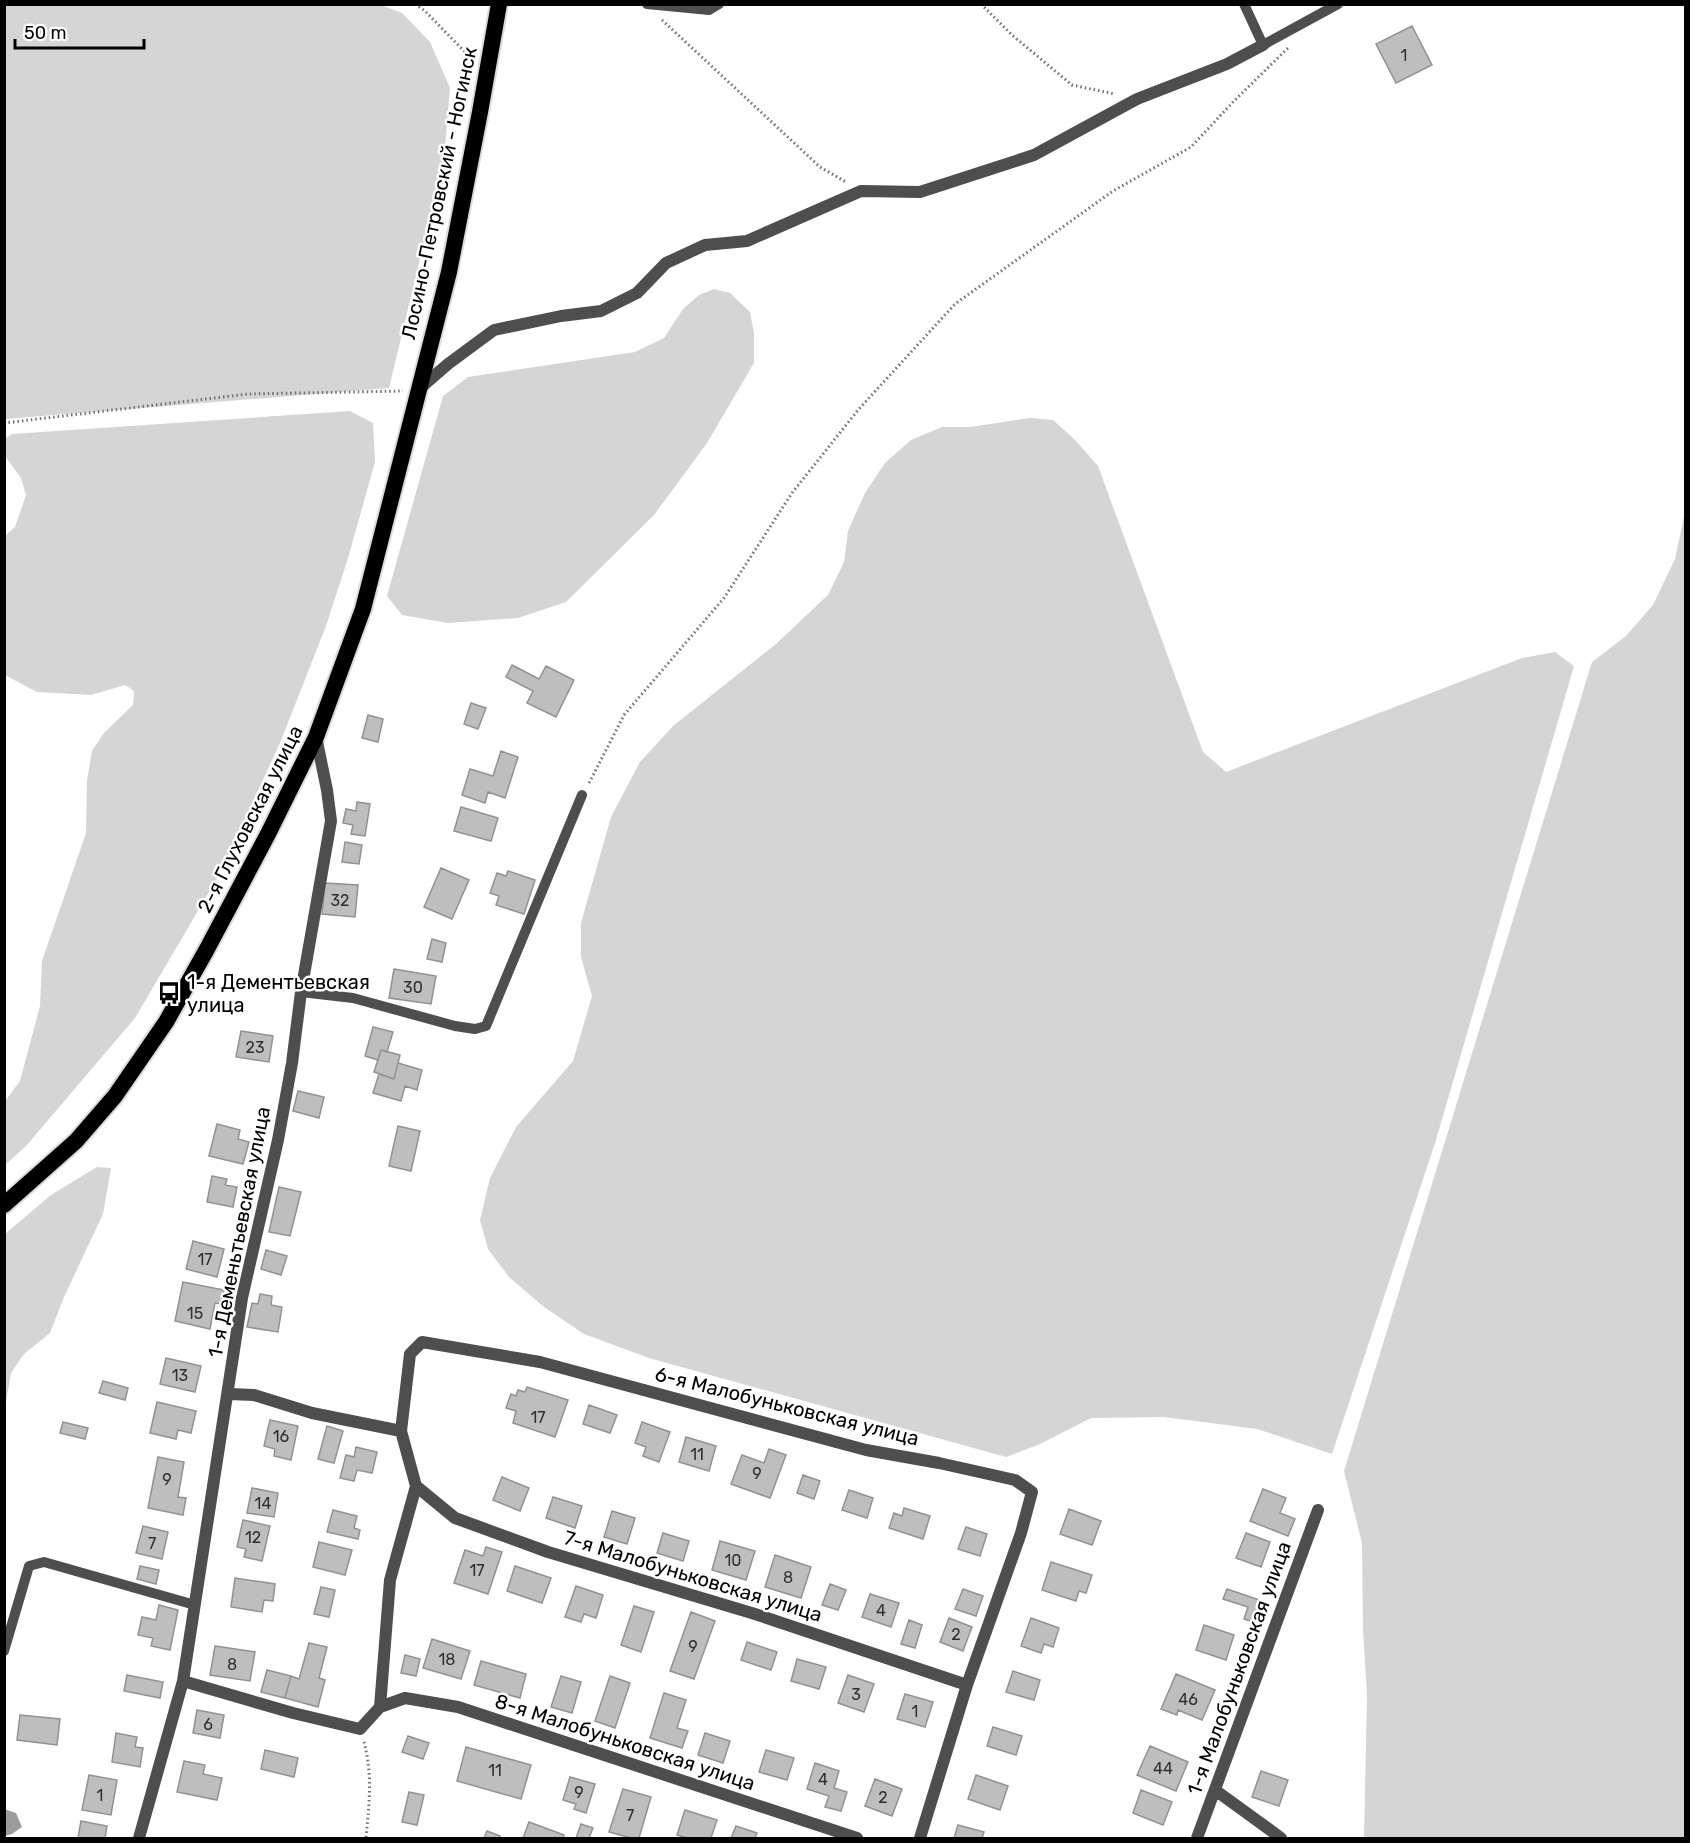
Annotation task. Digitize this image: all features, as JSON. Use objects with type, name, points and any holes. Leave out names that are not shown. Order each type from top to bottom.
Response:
[{"type":"highway","name":"Лосино-Петровский - Ногинск","points":[[418,390],[449,272],[499,4]]},
{"type":"highway","name":"2-я Глуховская улица","points":[[4,1205],[82,1134],[115,1096],[166,1022],[268,834],[316,737],[363,609],[418,390]]},
{"type":"street","points":[[418,390],[448,364],[494,330],[561,316],[602,311],[638,293],[666,263],[705,245],[747,241],[861,191],[920,192],[1034,155],[1137,99],[1227,64],[1263,45]]},
{"type":"street","name":"1-я Деменьтьевская улица","points":[[139,1839],[183,1682],[242,1298],[278,1140],[292,1063],[301,992],[330,821],[327,790],[316,737]]},
{"type":"street","name":"6-я Малобуньковская улица","points":[[401,1431],[410,1354],[422,1342],[540,1362],[866,1450],[1015,1480],[1032,1492],[1021,1533],[967,1685]]},
{"type":"street","points":[[183,1682],[360,1729],[380,1707],[390,1580],[416,1486],[401,1431],[312,1413],[254,1395],[229,1394]]},
{"type":"street","name":"7-я Малобуньковская улица","points":[[416,1486],[455,1518],[548,1552],[755,1614],[967,1685]]},
{"type":"street","name":"1-я Малобуньковская улица","points":[[1197,1839],[1318,1510]]},
{"type":"street","points":[[920,1839],[967,1685]]},
{"type":"street","name":"8-я Малобуньковская улица","points":[[380,1707],[405,1698],[458,1707],[857,1839]]},
{"type":"street","points":[[1215,1790],[1281,1839]]},
{"type":"lane","points":[[651,8],[709,10],[719,4]]},
{"type":"lane","points":[[1245,4],[1263,45],[1338,4]]},
{"type":"lane","points":[[301,992],[353,998],[455,1026],[475,1029],[486,1026],[582,795]]},
{"type":"lane","points":[[4,1652],[29,1566],[44,1562],[195,1605]]},
{"type":"path","points":[[415,4],[425,11],[464,51],[472,82]]},
{"type":"path","points":[[981,4],[1012,35],[1072,85],[1137,99]]},
{"type":"path","points":[[651,8],[820,167],[861,191]]},
{"type":"path","points":[[582,795],[624,715],[724,598],[792,493],[858,410],[955,304],[1113,191],[1191,147],[1233,102],[1293,44]]},
{"type":"path","points":[[4,423],[248,394],[418,390]]},
{"type":"path","points":[[360,1729],[367,1755],[370,1806],[366,1839]]},
{"type":"shaded area","points":[[5,5],[381,5],[402,13],[430,42],[450,88],[444,159],[389,388],[5,419]]},
{"type":"shaded area","points":[[714,289],[730,293],[750,312],[754,333],[754,363],[707,443],[654,515],[566,602],[518,618],[448,623],[402,615],[387,596],[443,396],[468,377],[635,352],[664,338],[683,309],[699,295]]},
{"type":"shaded area","points":[[350,411],[373,423],[375,462],[326,626],[280,743],[219,875],[135,1018],[26,1146],[5,1165],[5,1101],[20,1081],[40,1006],[42,961],[86,833],[87,781],[92,751],[104,733],[133,705],[134,691],[125,685],[91,695],[37,692],[5,675],[5,536],[15,527],[26,495],[21,478],[5,456],[5,439],[12,434]]},
{"type":"shaded area","points":[[1030,418],[1053,420],[1098,466],[1203,752],[1226,772],[1522,658],[1555,652],[1574,666],[1436,1140],[1332,1454],[1257,1429],[1164,1417],[1091,1418],[1040,1444],[1006,1457],[649,1358],[584,1334],[544,1307],[509,1277],[488,1249],[480,1220],[490,1178],[516,1127],[573,1061],[592,996],[581,957],[581,923],[611,817],[640,762],[673,726],[777,643],[828,595],[844,562],[848,531],[865,493],[885,463],[911,440],[942,427],[970,427]]},
{"type":"shaded area","points":[[1685,512],[1685,1838],[1364,1838],[1367,1696],[1363,1629],[1362,1543],[1344,1471],[1592,662],[1626,636],[1653,605],[1675,559]]},
{"type":"shaded area","points":[[97,1167],[111,1168],[103,1214],[64,1297],[50,1333],[24,1354],[11,1373],[5,1408],[5,1234],[51,1195]]},
{"type":"shaded area","points":[[4,1809],[16,1813],[22,1827],[5,1836]]},
{"type":"building","points":[[1412,26],[1432,65],[1396,83],[1376,44]]},
{"type":"building","points":[[512,665],[539,679],[546,666],[574,680],[556,717],[527,703],[533,691],[506,677]]},
{"type":"building","points":[[471,703],[486,708],[478,729],[464,724]]},
{"type":"building","points":[[368,715],[383,719],[378,742],[362,738]]},
{"type":"building","points":[[501,751],[518,757],[505,798],[488,792],[485,803],[462,795],[470,769],[493,776]]},
{"type":"building","points":[[357,802],[370,804],[365,836],[351,834],[353,825],[343,823],[346,809],[356,811]]},
{"type":"building","points":[[461,807],[498,818],[491,841],[454,831]]},
{"type":"building","points":[[345,842],[362,845],[359,864],[342,862]]},
{"type":"building","points":[[441,868],[469,880],[452,919],[424,907]]},
{"type":"building","points":[[508,871],[535,880],[524,914],[496,905],[499,896],[490,893],[497,873],[506,876]]},
{"type":"building","points":[[325,883],[358,885],[355,917],[322,914]]},
{"type":"building","points":[[432,939],[446,943],[442,962],[427,959]]},
{"type":"building","points":[[394,969],[436,976],[431,1004],[389,998]]},
{"type":"building","points":[[373,1027],[393,1032],[387,1052],[381,1050],[378,1060],[365,1056]]},
{"type":"building","points":[[241,1031],[273,1036],[269,1062],[236,1057]]},
{"type":"building","points":[[381,1050],[400,1055],[394,1079],[374,1072]]},
{"type":"building","points":[[398,1063],[422,1070],[417,1090],[405,1086],[401,1101],[373,1093],[379,1074],[394,1079]]},
{"type":"building","points":[[298,1091],[324,1097],[319,1118],[293,1111]]},
{"type":"building","points":[[217,1124],[240,1130],[238,1139],[249,1142],[243,1164],[209,1156]]},
{"type":"building","points":[[398,1126],[420,1131],[411,1171],[389,1166]]},
{"type":"building","points":[[212,1176],[227,1179],[225,1185],[237,1187],[233,1207],[207,1202]]},
{"type":"building","points":[[279,1187],[301,1192],[290,1236],[269,1232]]},
{"type":"building","points":[[193,1241],[224,1249],[217,1277],[186,1269]]},
{"type":"building","points":[[266,1250],[287,1256],[281,1275],[261,1269]]},
{"type":"building","points":[[183,1282],[224,1290],[221,1304],[215,1303],[210,1329],[175,1321]]},
{"type":"building","points":[[260,1294],[272,1296],[271,1305],[282,1307],[278,1332],[247,1327],[252,1303],[258,1304]]},
{"type":"building","points":[[166,1358],[201,1366],[195,1392],[160,1384]]},
{"type":"building","points":[[103,1381],[128,1388],[125,1400],[99,1393]]},
{"type":"building","points":[[527,1387],[568,1400],[555,1437],[513,1423],[516,1411],[506,1408],[511,1394],[516,1396],[518,1390],[525,1392]]},
{"type":"building","points":[[157,1402],[196,1411],[191,1433],[178,1430],[176,1439],[150,1433]]},
{"type":"building","points":[[589,1405],[617,1415],[610,1433],[583,1424]]},
{"type":"building","points":[[270,1420],[298,1426],[291,1460],[274,1456],[275,1449],[264,1446]]},
{"type":"building","points":[[63,1422],[88,1428],[85,1439],[60,1433]]},
{"type":"building","points":[[642,1422],[670,1432],[659,1462],[643,1456],[646,1447],[635,1443]]},
{"type":"building","points":[[327,1426],[343,1431],[334,1463],[318,1459]]},
{"type":"building","points":[[686,1437],[716,1446],[709,1471],[679,1462]]},
{"type":"building","points":[[356,1447],[377,1452],[372,1473],[357,1470],[354,1481],[340,1478],[346,1455],[354,1457]]},
{"type":"building","points":[[769,1449],[786,1455],[770,1498],[731,1484],[742,1455],[764,1463]]},
{"type":"building","points":[[158,1457],[184,1462],[178,1497],[186,1498],[183,1515],[148,1508]]},
{"type":"building","points":[[803,1475],[820,1481],[814,1499],[797,1493]]},
{"type":"building","points":[[502,1477],[529,1488],[520,1511],[493,1500]]},
{"type":"building","points":[[252,1488],[278,1493],[274,1517],[247,1513]]},
{"type":"building","points":[[1263,1489],[1286,1498],[1280,1513],[1295,1519],[1288,1536],[1250,1521]]},
{"type":"building","points":[[849,1490],[873,1498],[867,1518],[842,1510]]},
{"type":"building","points":[[553,1497],[582,1506],[575,1528],[546,1518]]},
{"type":"building","points":[[904,1508],[930,1516],[923,1539],[889,1528],[894,1513],[902,1516]]},
{"type":"building","points":[[1069,1509],[1101,1521],[1092,1545],[1060,1534]]},
{"type":"building","points":[[333,1510],[357,1516],[354,1528],[360,1530],[358,1539],[327,1532]]},
{"type":"building","points":[[612,1511],[635,1518],[627,1544],[604,1537]]},
{"type":"building","points":[[243,1520],[270,1526],[262,1561],[244,1557],[246,1549],[237,1547]]},
{"type":"building","points":[[143,1526],[168,1532],[162,1559],[136,1553]]},
{"type":"building","points":[[966,1527],[987,1534],[980,1556],[958,1549]]},
{"type":"building","points":[[663,1533],[689,1541],[683,1561],[657,1553]]},
{"type":"building","points":[[1246,1533],[1270,1542],[1261,1567],[1236,1558]]},
{"type":"building","points":[[720,1541],[755,1551],[746,1580],[712,1570]]},
{"type":"building","points":[[319,1542],[352,1550],[345,1575],[313,1567]]},
{"type":"building","points":[[486,1547],[502,1552],[488,1594],[454,1583],[465,1550],[483,1556]]},
{"type":"building","points":[[775,1555],[811,1567],[801,1598],[765,1587]]},
{"type":"building","points":[[1051,1562],[1092,1575],[1086,1593],[1079,1591],[1076,1601],[1042,1590]]},
{"type":"building","points":[[140,1566],[159,1570],[156,1584],[137,1579]]},
{"type":"building","points":[[515,1566],[551,1578],[542,1603],[507,1591]]},
{"type":"building","points":[[235,1578],[275,1584],[273,1601],[264,1600],[262,1612],[231,1607]]},
{"type":"building","points":[[830,1584],[846,1590],[838,1610],[822,1605]]},
{"type":"building","points":[[576,1586],[603,1595],[596,1618],[584,1614],[581,1622],[565,1617]]},
{"type":"building","points":[[321,1587],[335,1590],[329,1617],[314,1614]]},
{"type":"building","points":[[963,1589],[983,1596],[976,1616],[955,1609]]},
{"type":"building","points":[[1227,1589],[1268,1603],[1260,1624],[1244,1619],[1248,1607],[1223,1599]]},
{"type":"building","points":[[870,1594],[899,1603],[891,1627],[862,1617]]},
{"type":"building","points":[[159,1605],[178,1610],[170,1650],[151,1646],[153,1638],[138,1635],[142,1617],[156,1620]]},
{"type":"building","points":[[634,1606],[654,1612],[641,1652],[621,1645]]},
{"type":"building","points":[[691,1612],[715,1621],[694,1679],[670,1671]]},
{"type":"building","points":[[949,1618],[972,1627],[963,1651],[940,1642]]},
{"type":"building","points":[[1031,1618],[1059,1628],[1053,1647],[1044,1644],[1041,1653],[1021,1646]]},
{"type":"building","points":[[909,1620],[922,1625],[915,1648],[901,1644]]},
{"type":"building","points":[[1204,1625],[1234,1635],[1226,1660],[1196,1650]]},
{"type":"building","points":[[432,1639],[470,1651],[461,1679],[423,1668]]},
{"type":"building","points":[[747,1642],[777,1652],[771,1670],[741,1660]]},
{"type":"building","points":[[309,1643],[327,1647],[319,1678],[325,1680],[318,1707],[285,1698],[291,1676],[299,1679]]},
{"type":"building","points":[[215,1646],[255,1652],[250,1681],[210,1675]]},
{"type":"building","points":[[405,1655],[420,1659],[416,1676],[401,1673]]},
{"type":"building","points":[[797,1659],[826,1667],[819,1689],[791,1681]]},
{"type":"building","points":[[481,1661],[526,1674],[520,1698],[474,1685]]},
{"type":"building","points":[[267,1670],[291,1676],[285,1698],[261,1692]]},
{"type":"building","points":[[1013,1671],[1040,1680],[1034,1700],[1006,1692]]},
{"type":"building","points":[[1176,1674],[1215,1690],[1202,1720],[1178,1710],[1177,1715],[1161,1709]]},
{"type":"building","points":[[127,1675],[163,1682],[160,1698],[124,1691]]},
{"type":"building","points":[[848,1675],[874,1684],[864,1712],[838,1703]]},
{"type":"building","points":[[561,1676],[581,1682],[572,1713],[551,1707]]},
{"type":"building","points":[[610,1676],[630,1683],[615,1728],[595,1721]]},
{"type":"building","points":[[664,1693],[686,1700],[677,1728],[688,1731],[682,1748],[650,1738]]},
{"type":"building","points":[[905,1694],[933,1702],[925,1727],[897,1719]]},
{"type":"building","points":[[197,1710],[224,1715],[220,1738],[193,1733]]},
{"type":"building","points":[[20,1715],[60,1719],[57,1745],[17,1740]]},
{"type":"building","points":[[993,1727],[1022,1736],[1016,1755],[987,1746]]},
{"type":"building","points":[[116,1733],[137,1737],[135,1747],[143,1748],[140,1767],[112,1762]]},
{"type":"building","points":[[705,1733],[730,1741],[723,1763],[698,1755]]},
{"type":"building","points":[[408,1736],[429,1743],[423,1759],[402,1752]]},
{"type":"building","points":[[1150,1746],[1188,1762],[1176,1791],[1137,1775]]},
{"type":"building","points":[[466,1747],[531,1765],[521,1799],[457,1781]]},
{"type":"building","points":[[265,1750],[298,1758],[294,1777],[261,1769]]},
{"type":"building","points":[[766,1750],[794,1758],[787,1780],[759,1772]]},
{"type":"building","points":[[184,1761],[205,1765],[203,1774],[222,1778],[217,1800],[177,1792]]},
{"type":"building","points":[[815,1763],[839,1771],[834,1788],[847,1792],[841,1811],[825,1807],[829,1796],[807,1789]]},
{"type":"building","points":[[1261,1771],[1288,1780],[1279,1806],[1252,1797]]},
{"type":"building","points":[[89,1775],[117,1780],[111,1815],[82,1810]]},
{"type":"building","points":[[976,1775],[1008,1786],[1000,1810],[968,1799]]},
{"type":"building","points":[[570,1777],[595,1784],[586,1813],[574,1809],[576,1804],[563,1800]]},
{"type":"building","points":[[875,1779],[902,1789],[892,1816],[865,1806]]},
{"type":"building","points":[[623,1789],[651,1797],[639,1838],[609,1832]]},
{"type":"building","points":[[1141,1790],[1172,1802],[1163,1825],[1133,1813]]},
{"type":"building","points":[[409,1792],[424,1795],[417,1825],[402,1822]]},
{"type":"building","points":[[685,1810],[717,1820],[711,1838],[688,1838],[677,1835]]},
{"type":"building","points":[[81,1821],[107,1826],[105,1838],[78,1838]]},
{"type":"building","points":[[529,1822],[564,1835],[563,1838],[523,1838]]},
{"type":"building","points":[[581,1824],[593,1828],[589,1838],[576,1838]]},
{"type":"building","points":[[958,1825],[984,1832],[982,1838],[954,1838]]},
{"type":"building","points":[[736,1826],[757,1833],[755,1838],[731,1838]]},
{"type":"building","points":[[487,1831],[500,1836],[499,1838],[484,1838]]},
{"type":"place","name":"1-я Дементьевская улица","points":[[169,993]]}]
